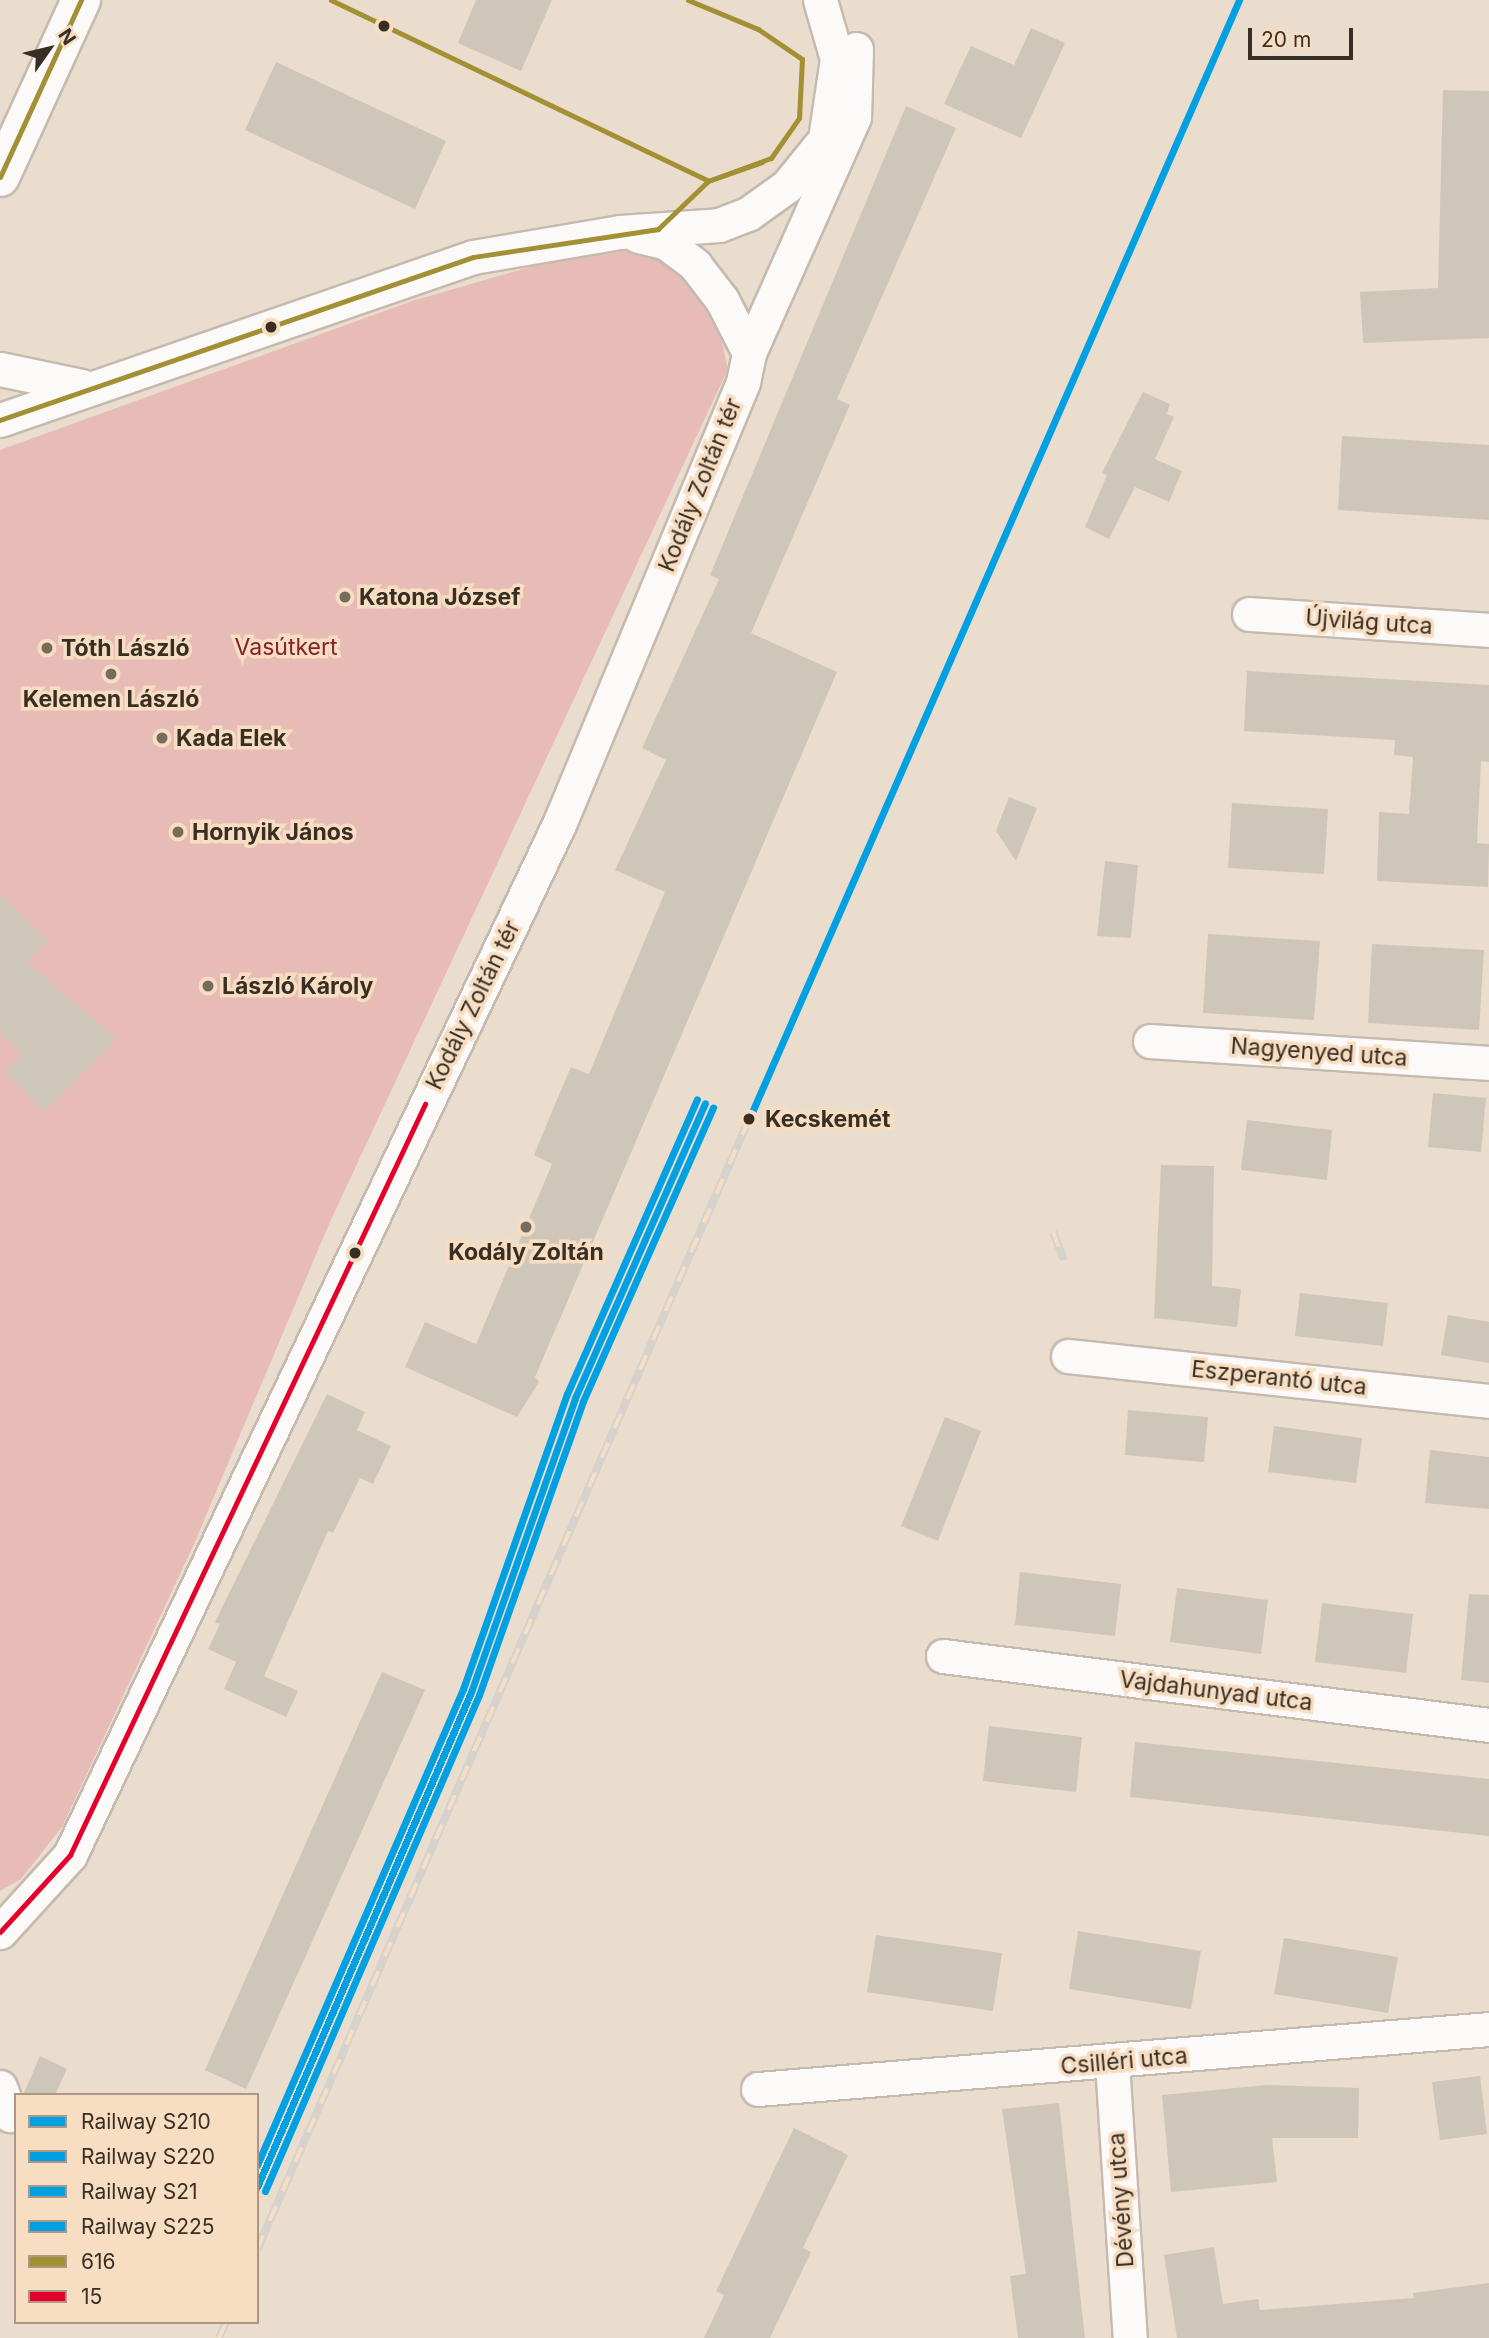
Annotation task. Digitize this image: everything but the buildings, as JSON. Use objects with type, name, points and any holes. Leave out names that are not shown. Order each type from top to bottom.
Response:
[{"type":"street","points":[[0,177],[81,0]]},
{"type":"street","name":"Kodály Zoltán tér","points":[[820,0],[837,59],[825,139]]},
{"type":"street","name":"Kodály Zoltán tér","points":[[0,1932],[70,1855],[496,962],[560,822],[743,382],[749,353],[802,227],[854,117],[856,49],[842,0]]},
{"type":"street","name":"Kodály Zoltán tér","points":[[0,419],[82,386],[473,257],[620,232],[719,225],[748,214],[803,168],[825,139],[850,83],[856,49]]},
{"type":"street","name":"Kodály Zoltán tér","points":[[802,227],[803,168]]},
{"type":"street","points":[[620,232],[665,242],[695,265],[749,353]]},
{"type":"street","points":[[0,369],[82,386]]},
{"type":"street","name":"Újvilág utca","points":[[1249,614],[1489,630]]},
{"type":"street","name":"Nagyenyed utca","points":[[1150,1041],[1489,1063]]},
{"type":"street","name":"Eszperantó utca","points":[[1068,1356],[1489,1401]]},
{"type":"street","name":"Vajdahunyad utca","points":[[943,1656],[1489,1725]]},
{"type":"street","name":"Csilléri utca","points":[[758,2089],[1112,2063],[1489,2029]]},
{"type":"street","name":"Dévény utca","points":[[1112,2063],[1130,2338]]},
{"type":"green space","name":"Vasútkert","points":[[602,246],[649,250],[688,284],[717,319],[728,369],[329,1224],[194,1544],[62,1827],[21,1879],[0,1891],[0,450],[412,301]]},
{"type":"railway","points":[[259,2245],[749,1119]]},
{"type":"railway","points":[[1053,1232],[1064,1260]]},
{"type":"railway","points":[[219,2338],[225,2324]]},
{"type":"rail line","name":"S225","points":[[749,1119],[1239,0]]},
{"type":"rail line","name":"S21","points":[[259,2160],[463,1689],[567,1394],[697,1099]]},
{"type":"rail line","name":"S210","points":[[259,2182],[471,1692],[575,1398],[705,1103]]},
{"type":"rail line","name":"S220","points":[[265,2191],[479,1695],[583,1401],[713,1107]]},
{"type":"transit line","name":"616","points":[[0,177],[81,0]]},
{"type":"transit line","name":"616","points":[[331,0],[708,181],[762,162]]},
{"type":"transit line","name":"616","points":[[688,0],[758,29],[802,59]]},
{"type":"transit line","name":"616","points":[[0,420],[473,257],[658,229],[708,181],[771,158],[799,118],[802,59]]},
{"type":"transit line","name":"15","points":[[0,1932],[70,1855],[425,1104]]},
{"type":"place","name":"Katona József","points":[[345,597]]},
{"type":"place","name":"Tóth László","points":[[47,648]]},
{"type":"place","name":"Kelemen László","points":[[111,674]]},
{"type":"place","name":"Kada Elek","points":[[162,738]]},
{"type":"place","name":"Hornyik János","points":[[178,832]]},
{"type":"place","name":"László Károly","points":[[208,986]]},
{"type":"place","name":"Kecskemét","points":[[749,1119]]},
{"type":"place","name":"Kodály Zoltán","points":[[526,1227]]}]
